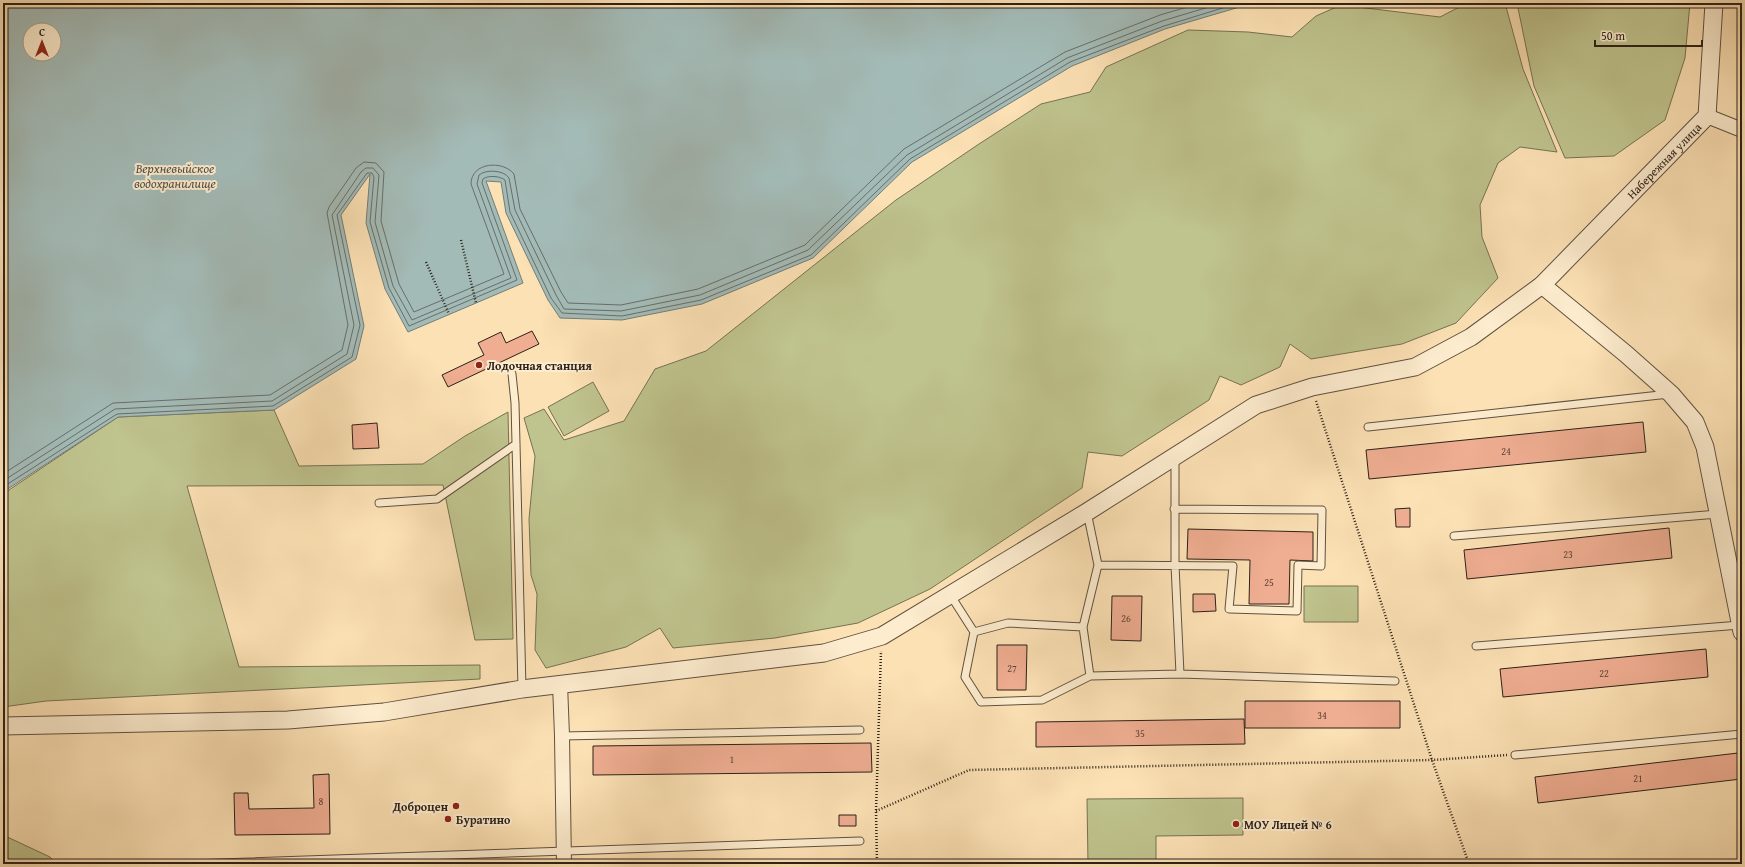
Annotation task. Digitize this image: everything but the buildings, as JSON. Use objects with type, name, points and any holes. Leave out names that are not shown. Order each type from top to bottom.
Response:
[{"type":"street","name":"Набережная улица","points":[[3,726],[288,720],[384,712],[522,689],[824,652],[882,636],[951,596],[1087,512],[1256,405],[1312,387],[1415,368],[1471,337],[1542,285],[1707,116],[1714,3]]},
{"type":"street","points":[[1707,116],[1742,130]]},
{"type":"street","points":[[1542,285],[1626,354],[1671,394],[1695,422],[1705,447],[1741,628]]},
{"type":"street","points":[[560,684],[564,857]]},
{"type":"lane","points":[[512,374],[516,444],[522,689]]},
{"type":"lane","points":[[1368,427],[1671,394]]},
{"type":"lane","points":[[379,503],[437,499],[516,444]]},
{"type":"lane","points":[[1176,455],[1174,509],[1175,564],[1180,674]]},
{"type":"lane","points":[[1098,565],[1175,564],[1233,566],[1229,609],[1297,611],[1298,566],[1321,566],[1322,510],[1174,509]]},
{"type":"lane","points":[[1087,512],[1098,565],[1083,627],[1090,676]]},
{"type":"lane","points":[[1454,536],[1718,514]]},
{"type":"lane","points":[[951,596],[974,632],[965,677],[981,702],[1042,700],[1090,676],[1180,674],[1395,681]]},
{"type":"lane","points":[[974,632],[1008,623],[1083,627]]},
{"type":"lane","points":[[1476,646],[1741,628]]},
{"type":"lane","points":[[562,736],[860,730]]},
{"type":"lane","points":[[1515,755],[1742,734]]},
{"type":"lane","points":[[191,864],[564,857],[860,842]]},
{"type":"path","points":[[461,240],[476,303]]},
{"type":"path","points":[[426,262],[449,314]]},
{"type":"path","points":[[1312,387],[1432,760],[1469,864]]},
{"type":"path","points":[[877,864],[876,810],[882,636]]},
{"type":"path","points":[[876,810],[969,770],[1432,760],[1515,755]]},
{"type":"green space","points":[[1467,3],[1505,3],[1523,69],[1557,152],[1520,147],[1498,163],[1480,205],[1482,237],[1498,278],[1456,323],[1402,344],[1311,359],[1290,344],[1280,367],[1241,385],[1220,376],[1209,400],[1122,456],[1088,452],[1082,488],[930,589],[858,623],[775,638],[673,648],[660,628],[626,647],[546,668],[535,650],[537,594],[531,575],[529,519],[535,456],[524,418],[544,409],[564,440],[624,421],[655,369],[706,351],[896,200],[1041,104],[1090,92],[1106,67],[1188,30],[1248,32],[1292,37],[1316,16],[1341,5],[1440,17]]},
{"type":"green space","points":[[1517,3],[1690,3],[1685,58],[1665,120],[1614,156],[1565,158],[1534,86]]},
{"type":"green space","points":[[593,382],[609,411],[564,436],[548,407]]},
{"type":"green space","points":[[274,410],[299,466],[423,464],[465,436],[508,412],[513,639],[475,640],[443,485],[187,486],[239,667],[480,665],[480,679],[46,701],[3,707],[3,494],[118,417]]},
{"type":"green space","points":[[1304,586],[1358,586],[1358,622],[1304,622]]},
{"type":"green space","points":[[1243,798],[1243,835],[1156,836],[1156,864],[1088,864],[1087,799]]},
{"type":"green space","points":[[3,835],[50,857],[57,864],[3,864]]},
{"type":"water","name":"Верхневыйское водохранилище","points":[[3,3],[1253,3],[1165,29],[1072,66],[912,162],[813,258],[702,304],[622,320],[560,318],[548,300],[506,213],[501,182],[486,181],[523,283],[408,332],[385,289],[366,223],[370,174],[341,215],[364,326],[356,359],[274,410],[118,417],[3,492]]},
{"type":"place","name":"Лодочная станция","points":[[479,365]]},
{"type":"place","name":"Доброцен","points":[[456,806]]},
{"type":"place","name":"Буратино","points":[[448,819]]},
{"type":"place","name":"МОУ Лицей № 6","points":[[1236,824]]}]
